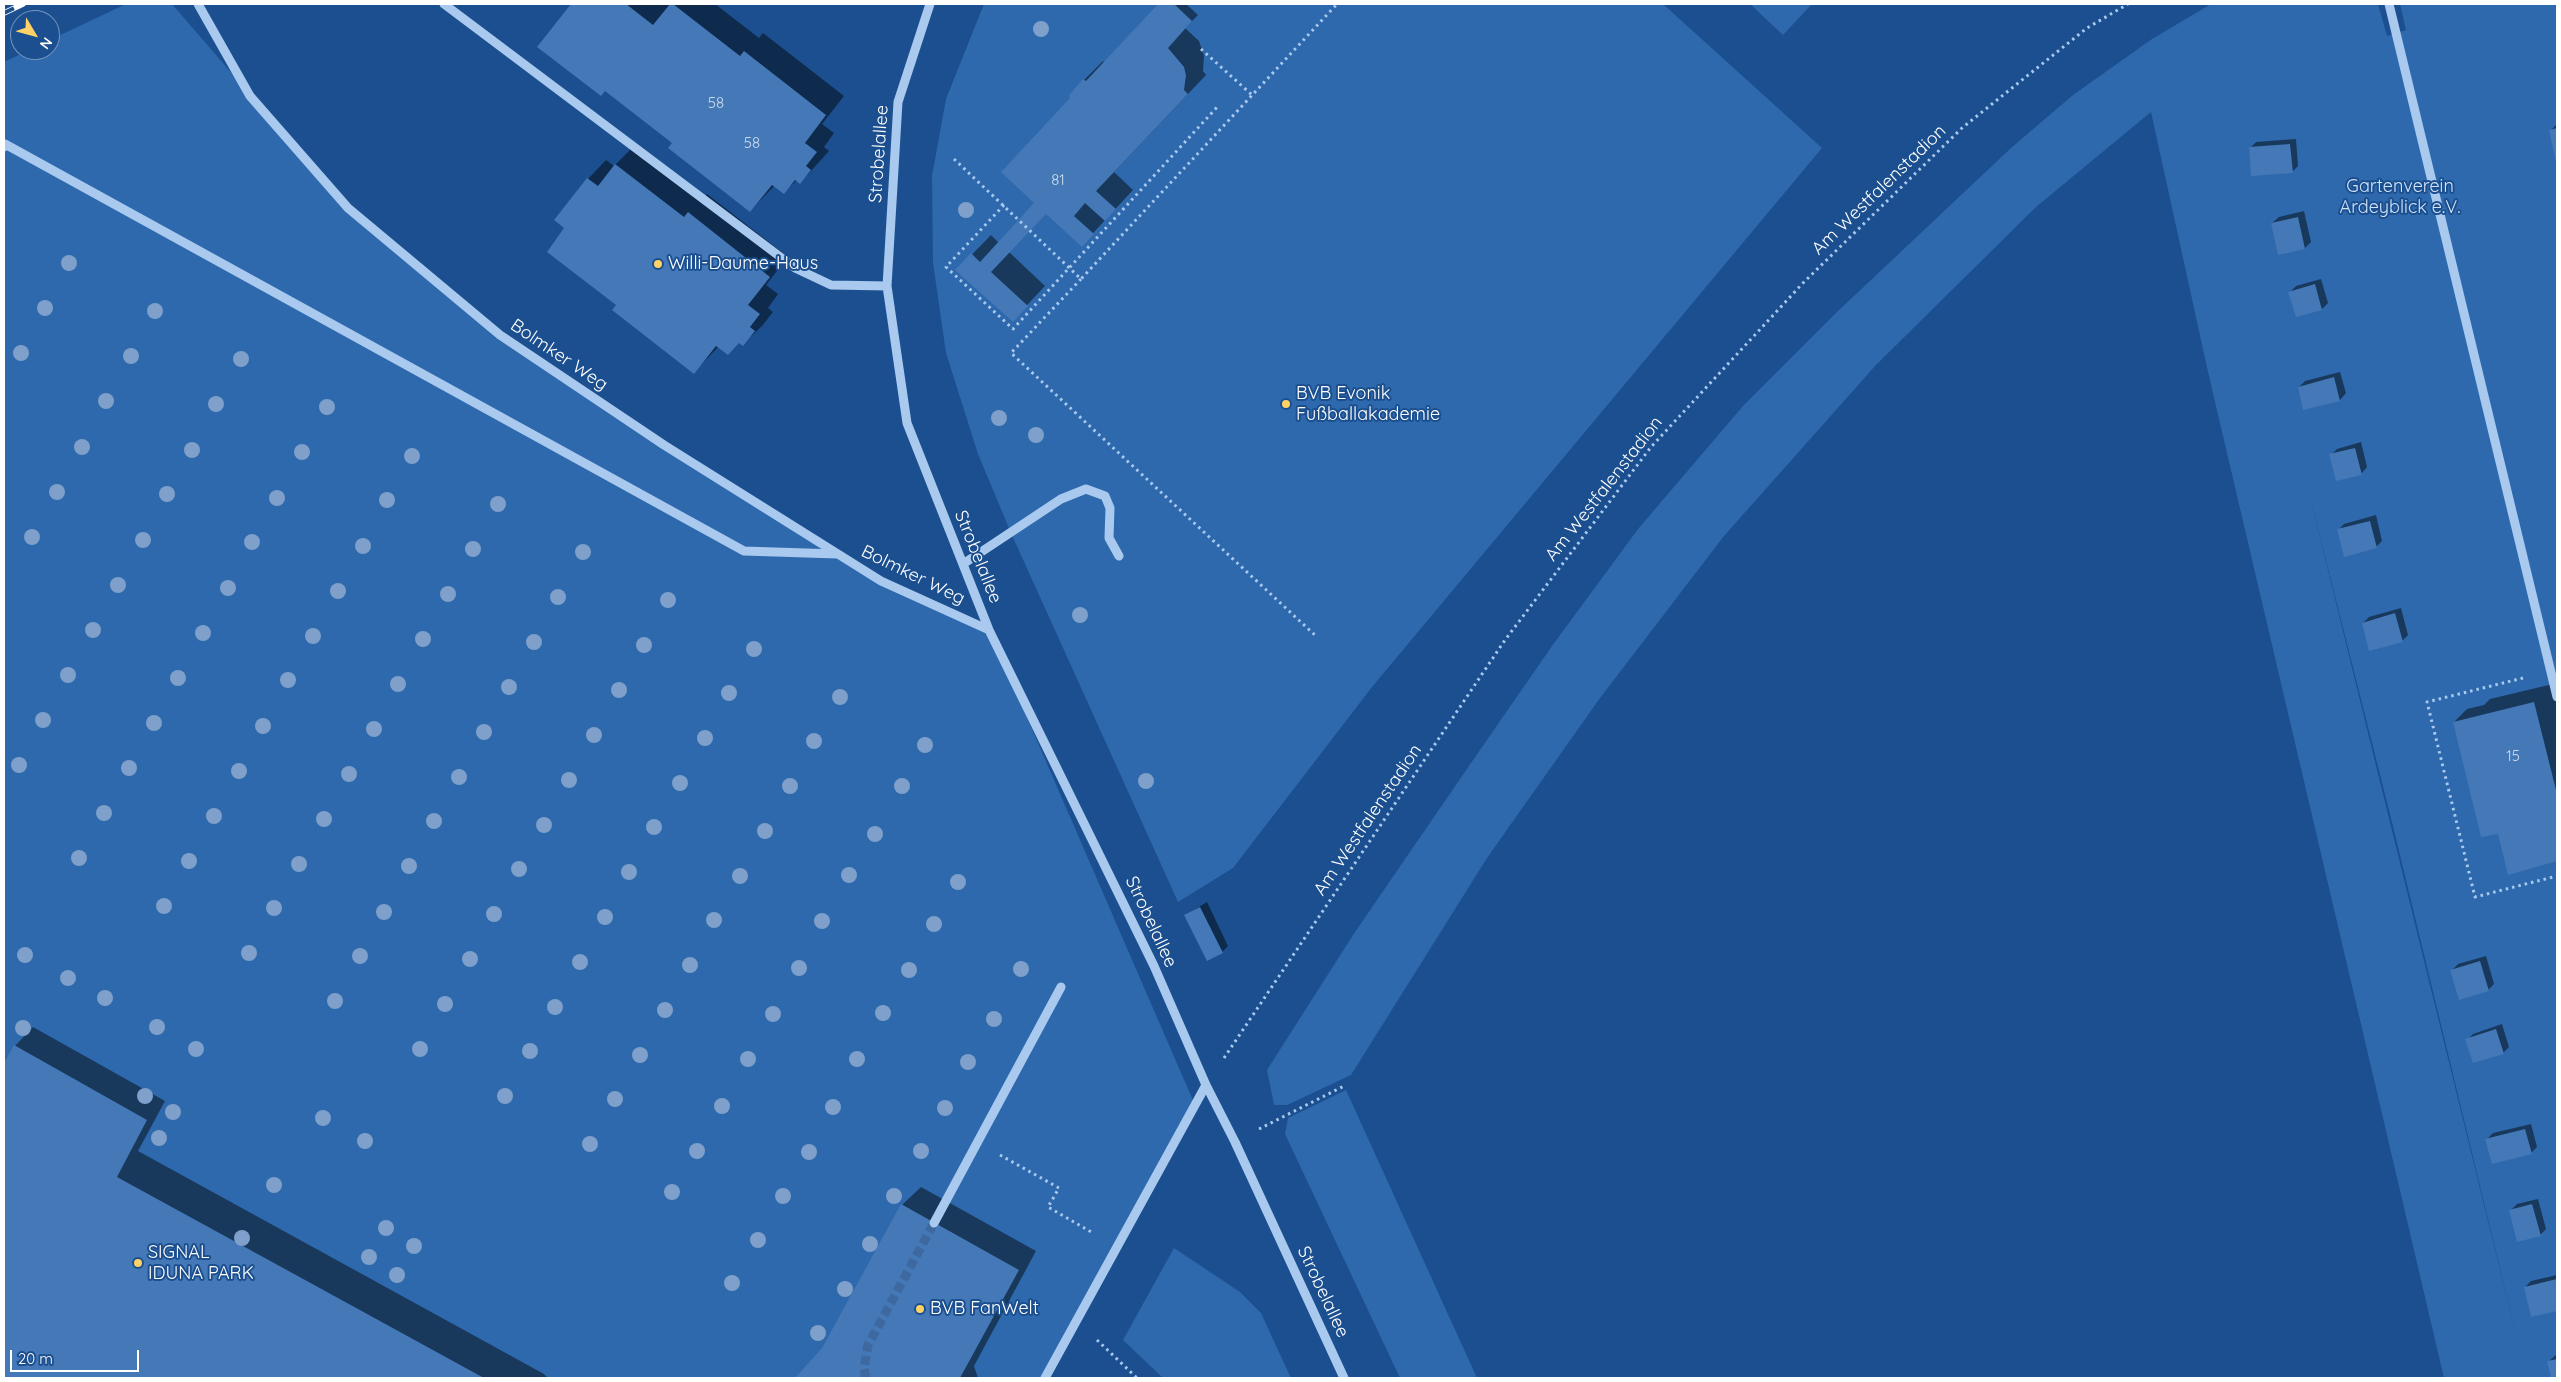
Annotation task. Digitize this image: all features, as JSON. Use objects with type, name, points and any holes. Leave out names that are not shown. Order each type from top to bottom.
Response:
[{"type":"street","name":"Bolmker Weg","points":[[198,4],[250,96],[348,208],[500,335],[664,445],[880,581],[989,630]]},
{"type":"street","points":[[444,4],[795,268],[832,285],[887,286]]},
{"type":"street","name":"Strobelallee","points":[[930,4],[898,102],[887,286],[907,423],[989,630],[1154,966],[1206,1085],[1344,1378]]},
{"type":"street","points":[[2389,4],[2557,697]]},
{"type":"street","points":[[4,147],[5,144],[744,550],[838,554]]},
{"type":"street","points":[[964,564],[1061,499],[1086,489],[1105,496],[1110,508],[1109,538],[1119,556]]},
{"type":"street","points":[[934,1223],[1061,988]]},
{"type":"street","points":[[1045,1378],[1206,1085]]},
{"type":"path","points":[[1317,637],[1011,353],[1337,4]]},
{"type":"path","name":"Am Westfalenstadion","points":[[1206,1085],[1505,640],[1651,447],[1803,283],[1962,128],[2087,28],[2128,4]]},
{"type":"path","points":[[1201,49],[1252,95]]},
{"type":"path","points":[[1004,205],[946,267],[1013,329],[1219,104]]},
{"type":"path","points":[[954,159],[1081,279]]},
{"type":"path","points":[[2551,671],[2428,702],[2475,897],[2557,876]]},
{"type":"path","points":[[1300,1108],[1344,1086]]},
{"type":"path","points":[[1022,1167],[1059,1188],[1048,1208],[1117,1247]]},
{"type":"path","points":[[1076,1321],[1138,1378]]},
{"type":"green space","points":[[126,4],[172,4],[348,208],[535,359],[881,581],[989,630],[1195,1105],[1042,1378],[4,1378],[4,62],[10,59],[60,60],[60,35]]},
{"type":"green space","name":"BVB Evonik Fußballakademie","points":[[984,4],[1663,4],[1822,148],[1372,687],[1233,868],[1178,902],[1011,533],[978,454],[946,353],[933,263],[932,176],[946,99]]},
{"type":"green space","points":[[1750,4],[1812,4],[1783,35]]},
{"type":"green space","name":"Gartenverein Ardeyblick e.V.","points":[[2211,4],[2378,4],[2387,36],[2406,30],[2400,4],[2557,4],[2557,1378],[2444,1378],[2208,372],[2151,112],[2036,207],[1876,365],[1724,536],[1600,698],[1487,858],[1351,1075],[1287,1105],[1274,1105],[1267,1070],[1355,932],[1552,646],[1638,529],[1743,406],[1837,312],[2011,148],[2073,95],[2152,39]],"holes":[[[2310,497],[2392,822],[2518,1343]]]},
{"type":"green space","points":[[1346,1090],[1477,1378],[1400,1378],[1285,1134],[1288,1118]]},
{"type":"green space","points":[[1174,1248],[1240,1292],[1261,1313],[1291,1378],[1163,1378],[1123,1340]]},
{"type":"building","points":[[571,4],[626,4],[653,25],[670,4],[673,4],[740,56],[744,51],[826,115],[805,143],[817,152],[806,166],[811,170],[800,184],[795,180],[784,194],[772,185],[750,212],[668,148],[672,143],[605,91],[601,96],[537,47]]},
{"type":"building","points":[[1158,4],[1174,4],[1192,21],[1168,48],[1184,67],[1186,75],[1184,90],[1188,94],[1096,191],[1116,209],[1105,221],[1085,203],[1074,216],[1094,234],[1082,247],[1046,214],[991,272],[1028,306],[1013,322],[955,270],[971,253],[980,262],[1034,203],[1001,172],[1070,98],[1069,95],[1083,79],[1086,81]]},
{"type":"building","points":[[2557,128],[2557,162],[2556,162],[2549,130]]},
{"type":"building","points":[[2290,144],[2293,173],[2251,176],[2249,147]]},
{"type":"building","name":"Willi-Daume-Haus","points":[[615,164],[684,217],[688,212],[770,277],[748,305],[760,314],[750,327],[755,331],[743,346],[739,343],[728,355],[716,346],[694,374],[612,310],[616,305],[547,252],[564,228],[554,220],[587,178],[598,186]]},
{"type":"building","points":[[2298,217],[2305,249],[2278,255],[2271,223]]},
{"type":"building","points":[[2315,284],[2322,310],[2296,317],[2288,292]]},
{"type":"building","points":[[2334,377],[2340,401],[2303,410],[2298,387]]},
{"type":"building","points":[[2355,448],[2362,475],[2336,481],[2329,454]]},
{"type":"building","points":[[2370,521],[2377,548],[2344,557],[2337,529]]},
{"type":"building","points":[[2395,613],[2403,642],[2369,651],[2362,623]]},
{"type":"building","points":[[2534,702],[2557,794],[2557,861],[2508,875],[2498,834],[2481,837],[2453,722]]},
{"type":"building","points":[[1200,907],[1223,953],[1207,961],[1184,915]]},
{"type":"building","points":[[2480,961],[2489,991],[2459,1000],[2450,970]]},
{"type":"building","points":[[2496,1029],[2504,1054],[2473,1063],[2465,1039]]},
{"type":"building","name":"SIGNAL IDUNA PARK","points":[[14,1045],[147,1120],[117,1177],[484,1378],[4,1378],[4,1063]]},
{"type":"building","points":[[2525,1129],[2532,1154],[2492,1164],[2485,1139]]},
{"type":"building","name":"BVB FanWelt","points":[[901,1204],[1019,1270],[960,1378],[795,1378],[822,1348]]},
{"type":"building","points":[[2532,1204],[2541,1236],[2517,1242],[2509,1210]]},
{"type":"building","points":[[2557,1279],[2557,1311],[2531,1317],[2524,1287]]},
{"type":"building","points":[[2557,1359],[2557,1378],[2551,1378],[2547,1361]]},
{"type":"tunnel","points":[[866,1378],[864,1369],[868,1345],[934,1223]]},
{"type":"railway","points":[[4,13],[23,4]]},
{"type":"place","name":"Willi-Daume-Haus","points":[[658,264]]},
{"type":"place","name":"BVB Evonik Fußballakademie","points":[[1286,404]]},
{"type":"place","name":"SIGNAL IDUNA PARK","points":[[138,1263]]},
{"type":"place","name":"BVB FanWelt","points":[[920,1309]]}]
